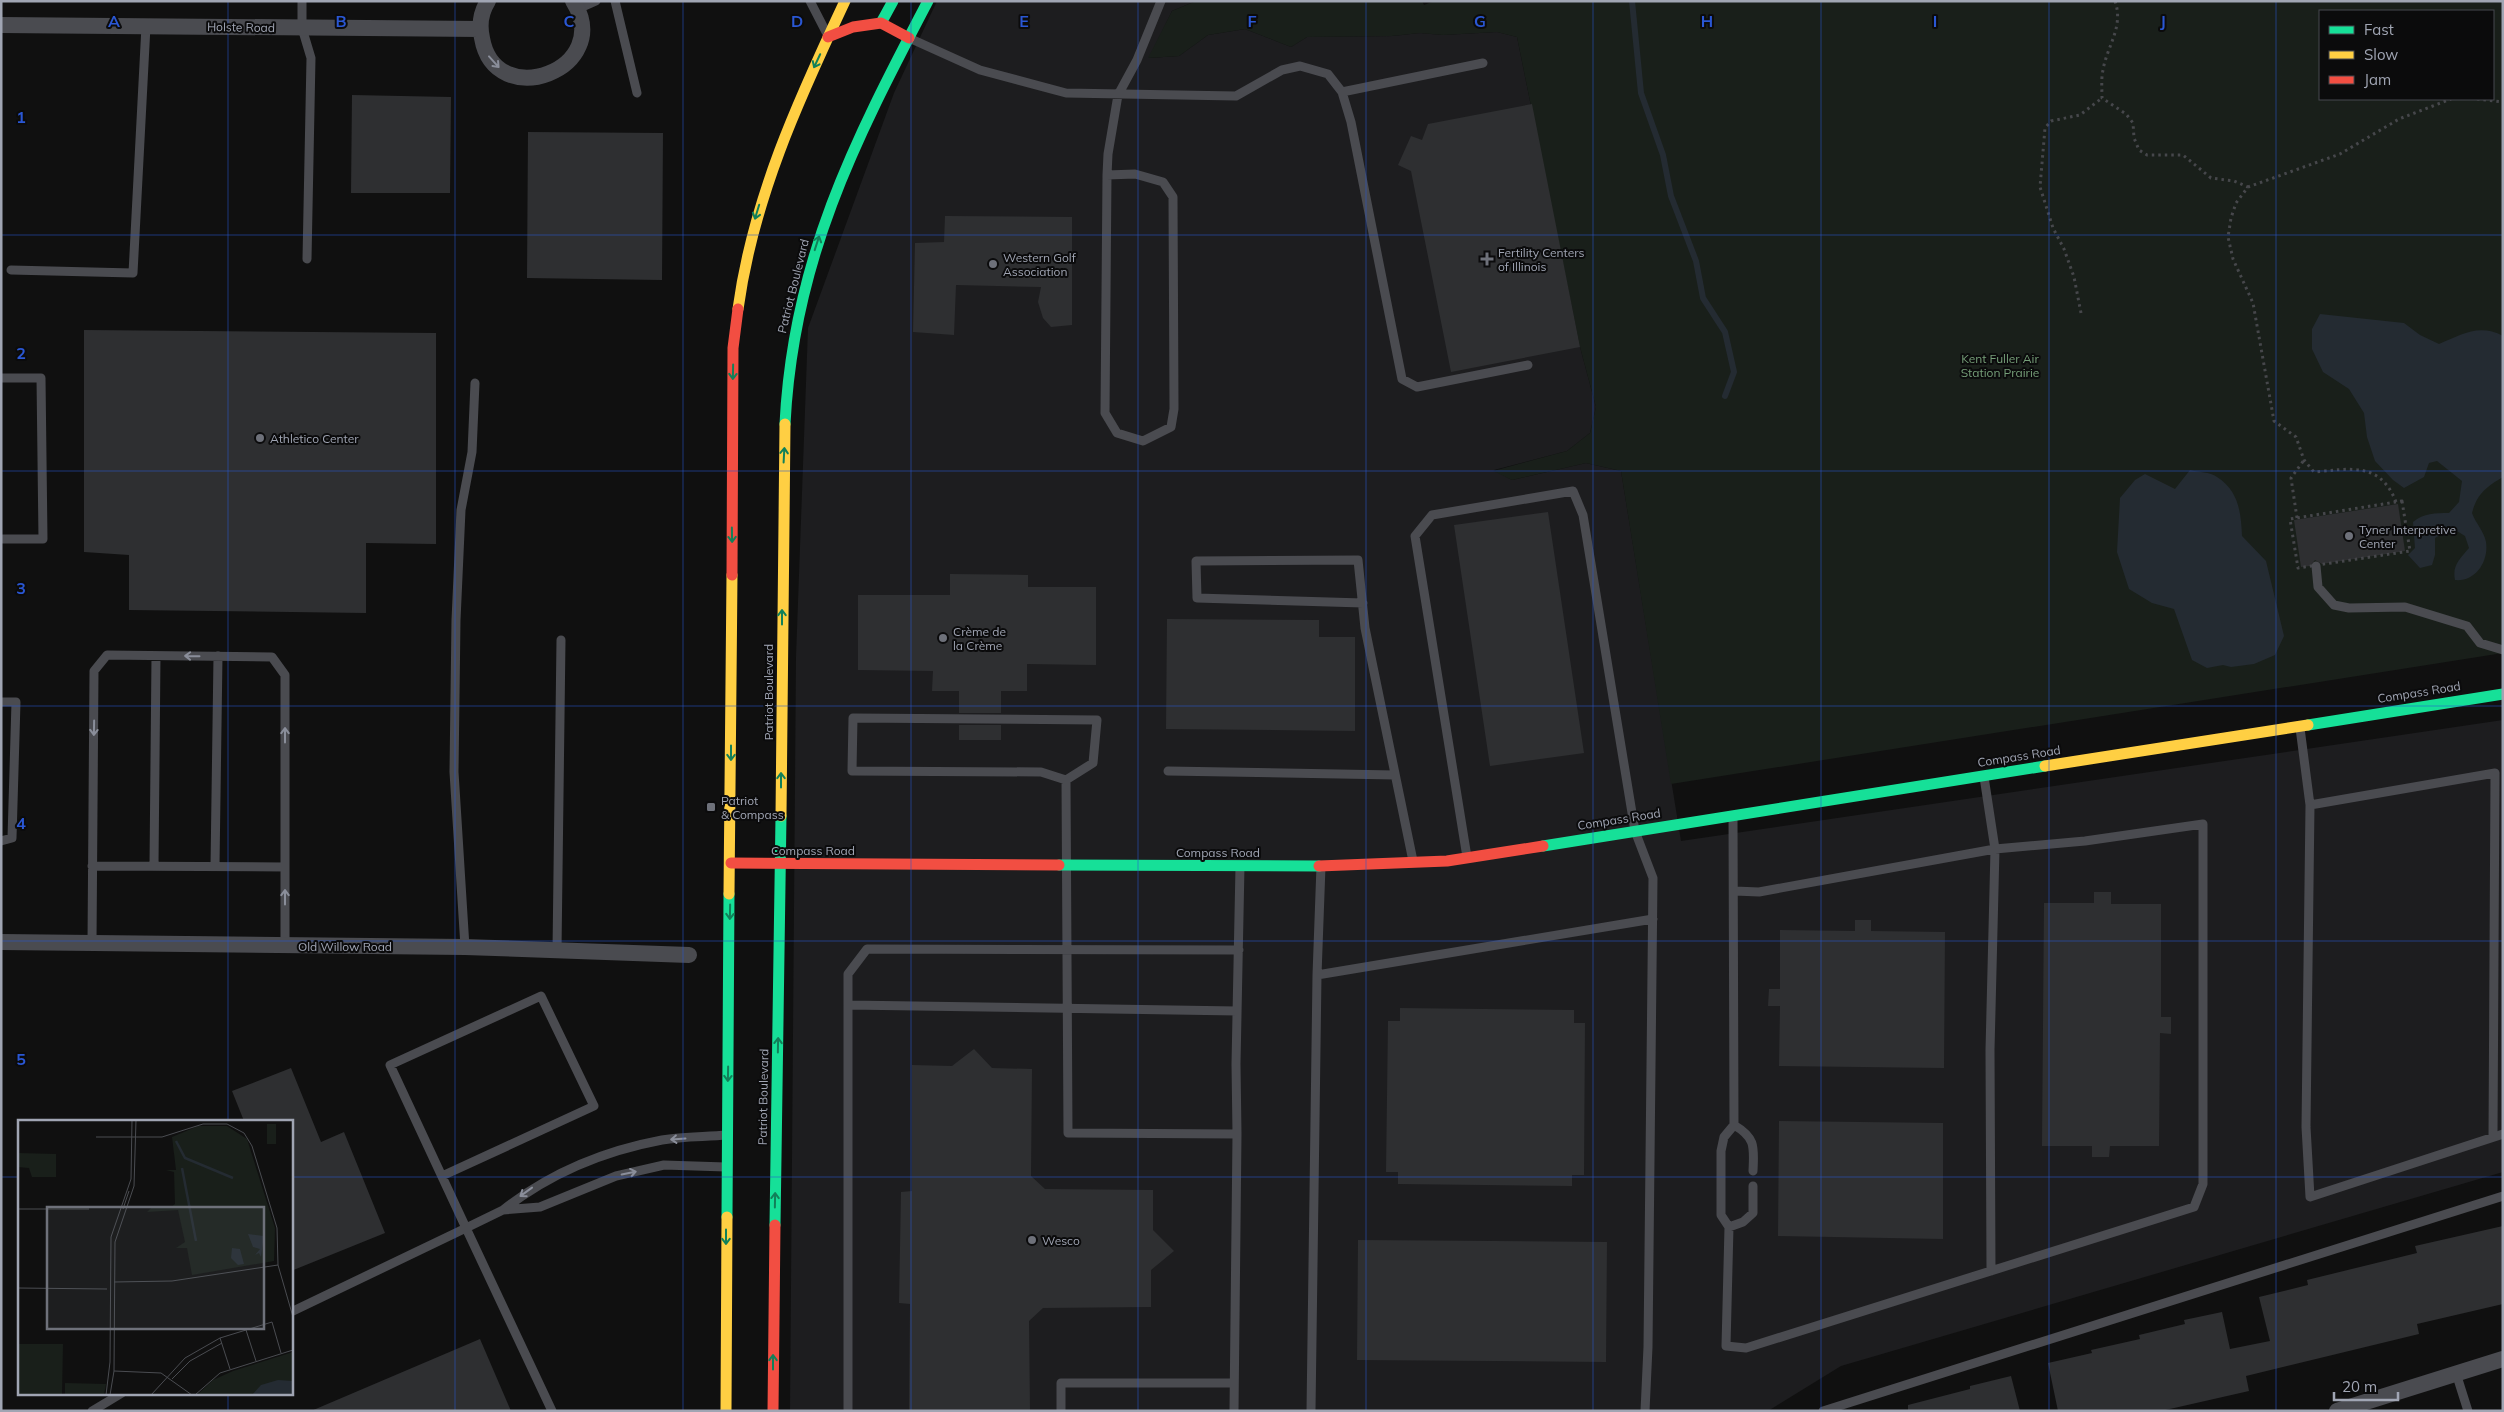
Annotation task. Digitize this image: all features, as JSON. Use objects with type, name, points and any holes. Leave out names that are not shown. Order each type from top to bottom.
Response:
[{"type":"main road","points":[[726,1411],[726,1167],[733,578],[731,466],[735,331],[740,287],[753,225],[772,166],[794,110],[844,1]]},
{"type":"main road","points":[[882,23],[893,1]]},
{"type":"main road","name":"Patriot Boulevard","points":[[773,1411],[781,863],[782,484],[787,402],[795,328],[812,255],[834,190],[861,131],[928,1]]},
{"type":"main road","points":[[828,37],[852,27],[882,23],[908,38]]},
{"type":"main road","name":"Compass Road","points":[[731,863],[1240,866],[1413,864],[2503,694]]},
{"type":"street","points":[[486,3],[480,29],[483,45],[491,59],[502,70],[517,77],[533,79],[549,76],[563,68],[577,48],[582,25],[575,5]]},
{"type":"street","name":"Holste Road","points":[[1,25],[480,29]]},
{"type":"street","name":"Old Willow Road","points":[[1,942],[465,947],[689,955]]},
{"type":"street","points":[[2337,1411],[2503,1359]]},
{"type":"lane","points":[[302,1],[302,28],[311,58],[307,259]]},
{"type":"lane","points":[[575,5],[596,1]]},
{"type":"lane","points":[[615,1],[637,93]]},
{"type":"lane","points":[[810,1],[828,37]]},
{"type":"lane","points":[[1107,174],[1135,174],[1163,182],[1173,197],[1174,410],[1171,428],[1143,441],[1117,434],[1105,413],[1107,174],[1108,154],[1118,95],[1137,60],[1162,1]]},
{"type":"lane","points":[[11,270],[133,274],[146,26]]},
{"type":"lane","points":[[908,38],[980,70],[1066,93],[1236,96],[1282,70],[1300,66],[1328,74],[1342,92],[1350,122],[1402,379],[1417,387],[1528,365]]},
{"type":"lane","points":[[1342,92],[1483,63]]},
{"type":"lane","points":[[1,378],[42,378],[43,539],[1,539]]},
{"type":"lane","points":[[465,947],[454,772],[456,620],[461,510],[472,452],[475,383]]},
{"type":"lane","points":[[1467,857],[1415,536],[1432,515],[1573,491],[1582,515],[1635,830],[1653,878],[1648,1347],[1645,1411]]},
{"type":"lane","points":[[1363,603],[1197,598],[1196,561],[1358,560],[1363,603],[1365,628],[1413,864]]},
{"type":"lane","points":[[2316,566],[2318,587],[2334,605],[2349,608],[2405,606],[2467,626],[2480,643],[2503,650]]},
{"type":"lane","points":[[556,950],[561,640]]},
{"type":"lane","points":[[92,944],[94,671],[107,655],[218,656],[272,657],[285,675],[284,946]]},
{"type":"lane","points":[[154,866],[156,656]]},
{"type":"lane","points":[[215,866],[218,656]]},
{"type":"lane","points":[[1,702],[16,702],[12,838],[1,841]]},
{"type":"lane","points":[[853,718],[1097,720],[1094,763],[1066,780],[1041,772],[852,771],[853,718]]},
{"type":"lane","points":[[2299,725],[2310,805],[2306,1126],[2310,1197],[2503,1134]]},
{"type":"lane","points":[[1168,771],[1395,775]]},
{"type":"lane","points":[[2310,805],[2495,773],[2498,890],[2493,1137]]},
{"type":"lane","points":[[1984,775],[1995,848],[1990,1050],[1991,1271]]},
{"type":"lane","points":[[1066,780],[1068,865],[1066,1008],[1068,1132],[1237,1134]]},
{"type":"lane","points":[[1733,815],[1735,891],[1734,1125],[1724,1137],[1721,1151],[1721,1215],[1729,1226],[1726,1346],[1746,1348],[2194,1207],[2203,1184],[2203,824],[2085,841],[1995,848],[1758,892],[1735,891]]},
{"type":"lane","points":[[92,866],[285,866]]},
{"type":"lane","points":[[1234,1411],[1240,866]]},
{"type":"lane","points":[[1311,1411],[1317,975],[1321,866]]},
{"type":"lane","points":[[1317,975],[1653,919]]},
{"type":"lane","points":[[848,1411],[848,974],[867,949],[1067,948],[1239,950]]},
{"type":"lane","points":[[442,1176],[594,1106],[541,996],[390,1065],[552,1411]]},
{"type":"lane","points":[[848,1005],[1237,1011]]},
{"type":"lane","points":[[1734,1125],[1746,1132],[1754,1144],[1753,1171]]},
{"type":"lane","points":[[292,1312],[503,1210],[531,1188],[609,1152],[663,1140],[727,1135]]},
{"type":"lane","points":[[503,1210],[540,1207],[616,1176],[664,1165],[726,1167]]},
{"type":"lane","points":[[1729,1226],[1743,1222],[1753,1213],[1753,1186]]},
{"type":"lane","points":[[1823,1411],[1845,1407],[2503,1196]]},
{"type":"lane","points":[[2456,1373],[2468,1411]]},
{"type":"lane","points":[[1061,1411],[1061,1383],[1234,1383]]},
{"type":"lane","points":[[92,1411],[120,1394]]},
{"type":"path","points":[[2102,98],[2103,69],[2118,26],[2118,10],[2115,1]]},
{"type":"path","points":[[2102,98],[2130,118],[2133,123],[2134,138],[2139,150],[2147,155],[2183,156],[2211,178],[2234,180],[2248,187]]},
{"type":"path","points":[[2081,313],[2074,277],[2064,249],[2053,228],[2040,187],[2041,160],[2045,128],[2051,121],[2080,115],[2102,98]]},
{"type":"path","points":[[2396,502],[2383,480],[2375,473],[2364,470],[2314,472],[2304,460],[2296,437],[2274,421],[2253,304],[2233,259],[2228,237],[2236,203],[2248,187],[2340,154],[2399,119],[2447,100]]},
{"type":"path","points":[[2486,100],[2503,102]]},
{"type":"path","points":[[2297,518],[2291,478],[2304,460]]},
{"type":"path","points":[[2402,501],[2410,551],[2298,568],[2290,519],[2297,518],[2402,501]]},
{"type":"shaded area","points":[[937,1],[1196,1],[1172,11],[1149,58],[1179,56],[1208,35],[1245,29],[1291,47],[1307,37],[1392,36],[1420,33],[1443,35],[1497,32],[1517,37],[1580,347],[1596,407],[1590,433],[1567,451],[1494,470],[1512,480],[1586,463],[1621,471],[1681,841],[2503,720],[2503,1172],[1841,1366],[1768,1411],[790,1411],[796,657],[808,328],[894,93]]},
{"type":"shaded area","points":[[2320,314],[2404,323],[2420,335],[2439,344],[2478,330],[2486,330],[2503,336],[2503,477],[2483,492],[2474,506],[2472,513],[2485,538],[2486,549],[2483,563],[2469,578],[2455,580],[2456,566],[2469,548],[2465,536],[2452,528],[2435,538],[2435,555],[2432,565],[2420,568],[2408,555],[2415,548],[2413,522],[2434,513],[2449,513],[2459,502],[2462,481],[2437,461],[2429,463],[2424,477],[2404,488],[2393,480],[2375,461],[2367,437],[2364,413],[2349,389],[2323,372],[2312,349],[2312,329]]},
{"type":"shaded area","points":[[2190,470],[2214,475],[2230,489],[2237,503],[2241,519],[2242,536],[2266,561],[2284,636],[2275,655],[2254,664],[2231,667],[2223,665],[2207,668],[2192,660],[2174,609],[2152,603],[2129,589],[2117,552],[2120,498],[2135,480],[2145,474],[2175,489]]},
{"type":"green space","name":"Kent Fuller Air Station Prairie","points":[[1196,1],[1422,1],[1424,5],[1434,1],[2503,1],[2503,653],[1671,784],[1621,471],[1586,463],[1512,480],[1493,471],[1567,451],[1590,433],[1596,407],[1580,347],[1517,37],[1497,32],[1443,35],[1420,33],[1392,36],[1307,37],[1291,47],[1245,29],[1208,35],[1179,56],[1148,58],[1172,11]]},
{"type":"building","points":[[352,95],[451,97],[450,193],[351,193]]},
{"type":"building","points":[[1532,104],[1580,347],[1451,372],[1411,171],[1398,165],[1411,136],[1422,140],[1428,124]]},
{"type":"building","points":[[528,132],[663,133],[662,280],[527,278]]},
{"type":"building","name":"Western Golf Association","points":[[945,216],[1072,217],[1072,325],[1051,327],[1043,318],[1038,302],[1041,287],[956,285],[954,335],[913,332],[915,243],[944,242]]},
{"type":"building","name":"Athletico Center","points":[[84,330],[436,333],[436,544],[366,543],[366,613],[129,610],[129,555],[84,552]]},
{"type":"building","name":"Tyner Interpretive Center","points":[[2398,504],[2405,551],[2322,564],[2315,560],[2310,566],[2301,567],[2294,520]]},
{"type":"building","points":[[1548,512],[1584,753],[1490,766],[1454,525]]},
{"type":"building","name":"Crème de la Crème","points":[[950,574],[1028,575],[1028,587],[1096,587],[1096,665],[1027,664],[1027,691],[1001,691],[1001,713],[959,713],[959,691],[932,691],[933,671],[858,670],[858,595],[950,595]]},
{"type":"building","points":[[1167,619],[1319,620],[1319,637],[1355,637],[1355,731],[1166,729]]},
{"type":"building","points":[[959,725],[1001,725],[1001,740],[959,740]]},
{"type":"building","points":[[2094,892],[2111,892],[2111,904],[2161,904],[2161,1017],[2171,1017],[2171,1034],[2160,1033],[2159,1146],[2110,1146],[2109,1157],[2092,1157],[2092,1146],[2042,1146],[2044,903],[2094,903]]},
{"type":"building","points":[[1855,920],[1871,920],[1871,931],[1945,932],[1944,1068],[1779,1066],[1780,1006],[1768,1006],[1769,989],[1780,989],[1780,930],[1855,931]]},
{"type":"building","points":[[1400,1008],[1574,1010],[1574,1023],[1585,1023],[1584,1175],[1572,1175],[1572,1186],[1398,1184],[1398,1172],[1386,1172],[1388,1021],[1400,1021]]},
{"type":"building","name":"Wesco","points":[[974,1049],[992,1068],[1032,1069],[1031,1176],[1045,1189],[1153,1190],[1153,1230],[1174,1251],[1151,1270],[1151,1307],[1043,1308],[1029,1321],[1030,1411],[909,1411],[910,1304],[899,1303],[901,1192],[912,1191],[912,1065],[952,1066]]},
{"type":"building","points":[[291,1068],[321,1142],[344,1132],[385,1233],[292,1271],[292,1120],[244,1120],[232,1091]]},
{"type":"building","points":[[1779,1121],[1943,1123],[1943,1239],[1778,1236]]},
{"type":"building","points":[[2503,1226],[2503,1304],[2417,1324],[2419,1334],[2246,1376],[2249,1391],[2161,1411],[2058,1411],[2048,1363],[2092,1353],[2091,1350],[2140,1339],[2139,1335],[2185,1324],[2184,1320],[2222,1312],[2230,1349],[2270,1341],[2259,1297],[2308,1285],[2307,1280],[2417,1253],[2415,1246]]},
{"type":"building","points":[[1358,1240],[1607,1242],[1606,1362],[1357,1360]]},
{"type":"building","points":[[480,1339],[511,1411],[311,1411]]},
{"type":"building","points":[[2011,1376],[2020,1411],[1908,1411],[1908,1405]]},
{"type":"waterway","points":[[1632,1],[1641,93],[1663,155],[1671,196],[1696,261],[1703,298],[1725,332],[1734,372],[1725,396]]},
{"type":"traffic: fast","points":[[881,23],[893,1]]},
{"type":"traffic: fast","points":[[785,424],[790,365],[800,309],[814,256],[852,154],[928,1]]},
{"type":"traffic: fast","points":[[2308,725],[2503,694]]},
{"type":"traffic: fast","points":[[1543,846],[2045,766]]},
{"type":"traffic: fast","points":[[775,1225],[781,816]]},
{"type":"traffic: fast","points":[[1059,865],[1319,866]]},
{"type":"traffic: fast","points":[[727,1217],[729,894]]},
{"type":"traffic: slow","points":[[738,309],[754,229],[779,151],[794,113],[845,1]]},
{"type":"traffic: slow","points":[[781,816],[785,424]]},
{"type":"traffic: slow","points":[[729,894],[732,575]]},
{"type":"traffic: slow","points":[[2045,766],[2308,725]]},
{"type":"traffic: slow","points":[[726,1411],[727,1217]]},
{"type":"traffic: jam","points":[[828,37],[853,27],[881,23],[909,38]]},
{"type":"traffic: jam","points":[[732,575],[733,348],[738,309]]},
{"type":"traffic: jam","points":[[1319,866],[1447,861],[1543,846]]},
{"type":"traffic: jam","points":[[731,863],[1059,865]]},
{"type":"traffic: jam","points":[[773,1411],[775,1225]]},
{"type":"place","name":"Fertility Centers of Illinois","points":[[1487,259]]},
{"type":"place","name":"Western Golf Association","points":[[993,264]]},
{"type":"place","name":"Athletico Center","points":[[260,438]]},
{"type":"place","name":"Tyner Interpretive Center","points":[[2349,536]]},
{"type":"place","name":"Crème de la Crème","points":[[943,638]]},
{"type":"place","name":"Patriot & Compass","points":[[711,807]]},
{"type":"place","name":"Wesco","points":[[1032,1240]]}]
